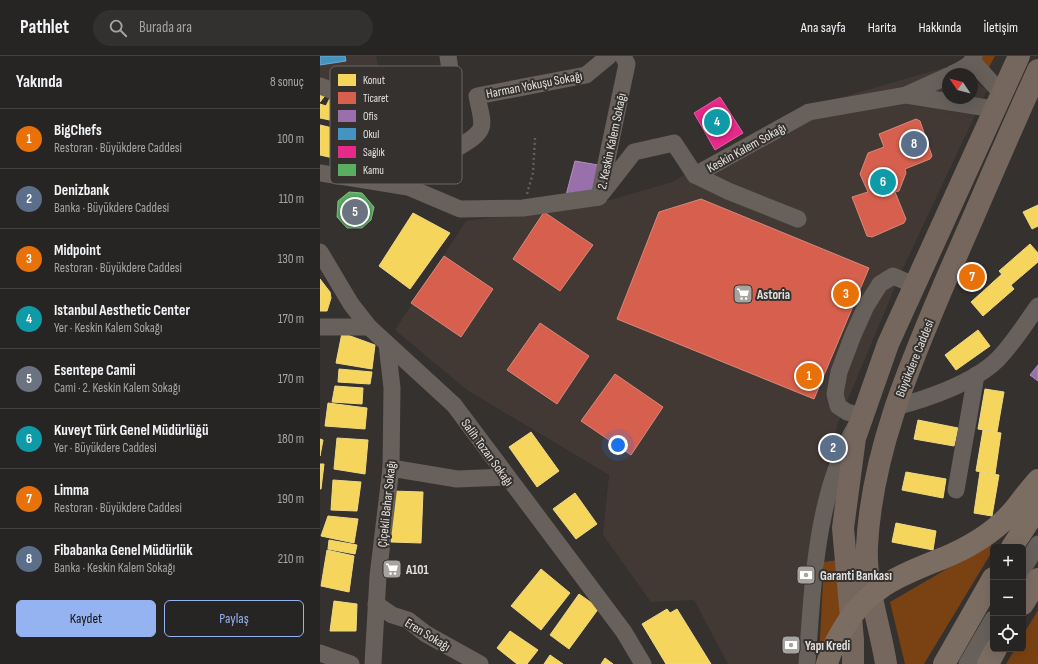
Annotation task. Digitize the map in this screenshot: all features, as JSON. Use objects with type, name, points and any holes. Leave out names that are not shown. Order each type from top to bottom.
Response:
[{"type":"highway","points":[[827,664],[844,626],[854,611],[866,598],[895,578],[960,552],[992,532],[1012,512],[1038,480]]},
{"type":"highway","points":[[1014,544],[1038,507]]},
{"type":"highway","points":[[1026,599],[1038,579]]},
{"type":"highway","points":[[944,664],[992,580]]},
{"type":"highway","points":[[988,664],[994,652]]},
{"type":"main road","points":[[852,664],[853,640],[844,528],[855,438],[888,344],[1019,56]]},
{"type":"main road","name":"Büyükdere Caddesi","points":[[886,664],[868,579],[867,547],[870,509],[876,476],[895,407],[906,374],[1038,70]]},
{"type":"main road","points":[[906,374],[911,334],[922,306],[922,296],[914,285]]},
{"type":"street","points":[[448,56],[449,66]]},
{"type":"street","name":"Harman Yokuşu Sokağı","points":[[462,145],[478,136],[482,124],[477,96],[586,75],[608,56]]},
{"type":"street","points":[[965,68],[974,59],[998,102]]},
{"type":"street","name":"2. Keskin Kalem Sokağı","points":[[389,184],[408,187],[460,209],[523,208],[599,196],[625,60]]},
{"type":"street","name":"Keskin Kalem Sokağı","points":[[906,95],[942,79]]},
{"type":"street","name":"Harman Yokuşu Sokağı","points":[[320,86],[330,90]]},
{"type":"street","name":"Keskin Kalem Sokağı","points":[[599,196],[634,152],[674,143],[695,175],[809,112],[906,95],[998,102]]},
{"type":"street","name":"2. Keskin Kalem Sokağı","points":[[320,173],[330,175]]},
{"type":"street","points":[[695,175],[728,191],[798,218]]},
{"type":"street","name":"Salih Tozan Sokağı","points":[[320,252],[351,304],[369,326],[454,405],[624,632],[643,664]]},
{"type":"street","points":[[807,664],[816,570],[828,495],[846,442],[862,416],[847,412],[838,406],[835,394],[839,372],[853,334],[866,306],[880,284],[893,276],[914,285]]},
{"type":"street","points":[[895,407],[942,391],[976,375],[998,359],[1038,306]]},
{"type":"street","points":[[320,328],[369,326]]},
{"type":"street","name":"Çiçekli Bahar Sokağı","points":[[373,664],[378,576],[391,468],[392,388],[387,344]]},
{"type":"street","points":[[956,490],[976,375]]},
{"type":"street","points":[[391,468],[457,479],[507,477]]},
{"type":"street","points":[[1026,564],[1038,544]]},
{"type":"street","name":"Eren Sokağı","points":[[376,604],[392,615],[408,620],[426,634],[480,664]]},
{"type":"street","points":[[967,664],[990,624]]},
{"type":"street","points":[[320,653],[350,664]]},
{"type":"path","points":[[523,208],[533,173],[535,138]]},
{"type":"shaded area","points":[[320,56],[376,56],[378,66],[330,66],[330,86],[320,82]]},
{"type":"shaded area","points":[[980,56],[995,56],[987,71],[980,61]]},
{"type":"shaded area","points":[[942,68],[942,104],[978,104],[978,84],[987,90],[903,268],[838,423],[820,497],[799,664],[728,664],[694,600],[651,602],[603,535],[609,475],[467,390],[395,330],[466,221],[600,203],[672,182],[804,108]]},
{"type":"shaded area","points":[[990,544],[990,555],[924,664],[905,664],[890,602]]},
{"type":"shaded area","points":[[838,560],[843,612],[819,658],[824,562]]},
{"type":"shaded area","points":[[1038,610],[1038,664],[1006,664],[1013,652],[1026,652],[1026,630]]},
{"type":"building: Konut","points":[[320,90],[327,93],[320,102]]},
{"type":"building: Konut","points":[[330,98],[330,120],[320,118],[320,104],[326,106]]},
{"type":"building: Konut","points":[[320,125],[330,127],[330,157],[320,155]]},
{"type":"building: Konut","points":[[1038,205],[1038,226],[1032,229],[1023,212]]},
{"type":"building: Konut","points":[[413,213],[450,233],[410,289],[379,266]]},
{"type":"building: Konut","points":[[1030,244],[1038,253],[1038,262],[1011,285],[999,271]]},
{"type":"building: Konut","points":[[1002,274],[1014,289],[983,316],[971,302]]},
{"type":"building: Konut","points":[[320,279],[330,292],[331,298],[327,311],[320,311]]},
{"type":"building: Konut","points":[[978,330],[990,346],[956,370],[945,355]]},
{"type":"building: Konut","points":[[342,333],[375,345],[372,369],[336,363]]},
{"type":"building: Konut","points":[[339,369],[372,372],[370,384],[338,382]]},
{"type":"building: Konut","points":[[335,386],[363,388],[362,404],[332,402]]},
{"type":"building: Konut","points":[[985,389],[1004,392],[997,432],[978,429]]},
{"type":"building: Konut","points":[[328,403],[367,408],[365,429],[325,426]]},
{"type":"building: Konut","points":[[918,420],[958,428],[954,446],[914,439]]},
{"type":"building: Konut","points":[[983,430],[1001,433],[995,474],[976,471]]},
{"type":"building: Konut","points":[[531,432],[559,471],[537,487],[509,447]]},
{"type":"building: Konut","points":[[337,438],[368,440],[365,474],[334,469]]},
{"type":"building: Konut","points":[[320,439],[323,440],[320,456]]},
{"type":"building: Konut","points":[[320,464],[324,464],[321,489],[320,489]]},
{"type":"building: Konut","points":[[906,472],[946,479],[943,498],[902,490]]},
{"type":"building: Konut","points":[[980,472],[999,475],[992,516],[974,513]]},
{"type":"building: Konut","points":[[333,480],[361,482],[357,511],[331,510]]},
{"type":"building: Konut","points":[[392,491],[423,492],[421,543],[391,542]]},
{"type":"building: Konut","points":[[575,493],[597,524],[576,539],[553,509]]},
{"type":"building: Konut","points":[[328,516],[358,519],[354,543],[321,536]]},
{"type":"building: Konut","points":[[896,523],[936,531],[933,550],[892,542]]},
{"type":"building: Konut","points":[[329,540],[357,545],[355,554],[328,549]]},
{"type":"building: Konut","points":[[327,550],[354,556],[349,592],[321,586]]},
{"type":"building: Konut","points":[[541,569],[570,593],[541,630],[511,606]]},
{"type":"building: Konut","points":[[579,594],[599,608],[569,649],[550,635]]},
{"type":"building: Konut","points":[[334,601],[357,604],[356,631],[330,631]]},
{"type":"building: Konut","points":[[667,609],[670,613],[677,609],[711,664],[666,664],[642,624]]},
{"type":"building: Konut","points":[[510,631],[538,650],[527,664],[517,664],[497,648]]},
{"type":"building: Konut","points":[[550,655],[563,664],[544,664]]},
{"type":"building: Konut","points":[[605,658],[613,664],[601,664]]},
{"type":"building: Ticaret","points":[[916,119],[920,121],[932,156],[930,159],[905,169],[906,173],[899,191],[895,192],[906,219],[904,223],[872,237],[867,236],[852,197],[868,192],[860,174],[868,153],[884,147],[879,134]]},
{"type":"building: Ticaret","name":"Astoria","points":[[701,199],[869,268],[814,399],[617,319],[659,212]]},
{"type":"building: Ticaret","points":[[544,212],[593,245],[560,291],[513,259]]},
{"type":"building: Ticaret","points":[[444,256],[493,289],[461,337],[411,303]]},
{"type":"building: Ticaret","points":[[540,323],[589,356],[557,404],[507,370]]},
{"type":"building: Ticaret","points":[[615,374],[663,407],[631,455],[581,421]]},
{"type":"building: Ofis","points":[[575,161],[598,165],[591,196],[565,199]]},
{"type":"building: Ofis","points":[[1038,365],[1038,381],[1030,375]]},
{"type":"building: Okul","points":[[320,56],[345,56],[346,61],[320,65]]},
{"type":"building: Sağlık","points":[[720,97],[743,133],[715,150],[694,113]]},
{"type":"building: Kamu","points":[[349,192],[362,193],[374,207],[371,220],[362,228],[347,228],[337,217],[338,201]]},
{"type":"place","name":"Istanbul Aesthetic Center","points":[[717,122]]},
{"type":"place","name":"Fibabanka Genel Müdürlük","points":[[914,144]]},
{"type":"place","name":"Kuveyt Türk Genel Müdürlüğü","points":[[883,182]]},
{"type":"place","name":"Esentepe Camii","points":[[355,212]]},
{"type":"place","name":"Limma","points":[[972,277]]},
{"type":"place","name":"Astoria","points":[[743,294]]},
{"type":"place","name":"Midpoint","points":[[846,294]]},
{"type":"place","name":"BigChefs","points":[[809,376]]},
{"type":"place","name":"Denizbank","points":[[833,448]]},
{"type":"place","name":"A101","points":[[392,569]]},
{"type":"place","name":"Garanti Bankası","points":[[806,575]]},
{"type":"place","name":"Yapı Kredi","points":[[791,645]]}]
